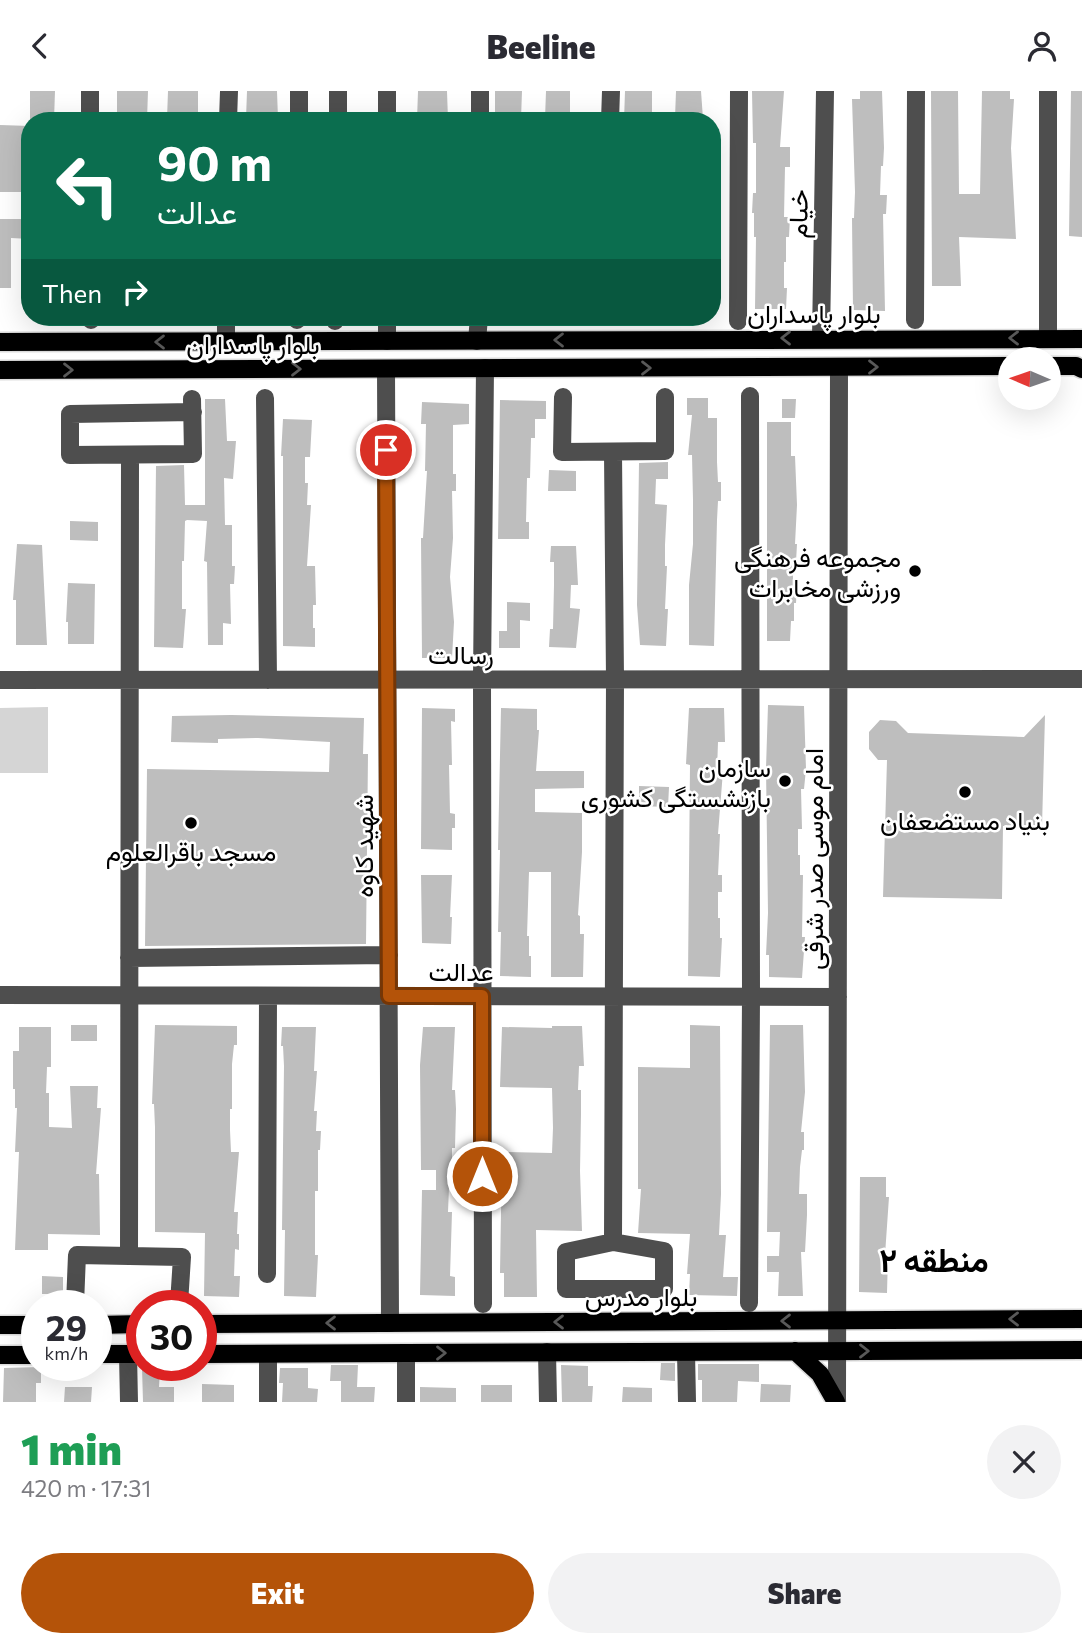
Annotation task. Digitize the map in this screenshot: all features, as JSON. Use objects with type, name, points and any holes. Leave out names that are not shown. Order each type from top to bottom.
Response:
[{"type":"main road","name":"بلوار پاسداران","points":[[0,342],[1082,339]]},
{"type":"main road","name":"بلوار پاسداران","points":[[0,370],[998,366]]},
{"type":"main road","points":[[1061,366],[1076,366],[1082,369]]},
{"type":"main road","name":"بلوار مدرس","points":[[217,1324],[1082,1319]]},
{"type":"main road","points":[[0,1325],[21,1325]]},
{"type":"main road","points":[[217,1354],[1082,1350]]},
{"type":"main road","points":[[795,1351],[820,1374],[836,1402]]},
{"type":"main road","points":[[0,1355],[21,1355]]},
{"type":"street","points":[[90,91],[90,112]]},
{"type":"street","points":[[228,112],[229,91]]},
{"type":"street","points":[[299,91],[299,112]]},
{"type":"street","points":[[338,91],[338,112]]},
{"type":"street","points":[[387,91],[387,112]]},
{"type":"street","points":[[480,91],[480,112]]},
{"type":"street","points":[[610,112],[611,91]]},
{"type":"street","points":[[738,321],[740,91]]},
{"type":"street","name":"خیام","points":[[821,338],[825,91]]},
{"type":"street","points":[[915,320],[916,91]]},
{"type":"street","points":[[1048,91],[1048,338]]},
{"type":"street","points":[[226,326],[226,341]]},
{"type":"street","points":[[387,326],[387,341]]},
{"type":"street","points":[[477,341],[478,326]]},
{"type":"street","name":"امام موسی صدر شرقی","points":[[836,1402],[839,367]]},
{"type":"street","points":[[483,1304],[482,679],[485,368]]},
{"type":"street","name":"شهید کاوه","points":[[386,369],[390,1323]]},
{"type":"street","points":[[563,397],[562,452],[665,451],[665,397]]},
{"type":"street","points":[[749,1303],[750,397]]},
{"type":"street","points":[[265,398],[268,680]]},
{"type":"street","points":[[192,405],[193,454],[130,455],[70,455],[70,414],[192,405]]},
{"type":"street","points":[[612,1242],[615,996],[613,451]]},
{"type":"street","points":[[129,1255],[130,455]]},
{"type":"street","name":"رسالت","points":[[0,680],[1082,679]]},
{"type":"street","points":[[129,958],[389,955]]},
{"type":"street","name":"عدالت","points":[[0,995],[838,997]]},
{"type":"street","points":[[267,1274],[268,996]]},
{"type":"street","points":[[612,1242],[664,1251],[664,1289],[566,1289],[566,1252],[612,1242]]},
{"type":"street","points":[[76,1290],[77,1255],[181,1257],[180,1290]]},
{"type":"street","points":[[547,1352],[548,1402]]},
{"type":"street","points":[[686,1352],[687,1402]]},
{"type":"street","points":[[406,1353],[406,1402]]},
{"type":"street","points":[[268,1354],[268,1402]]},
{"type":"street","points":[[129,1402],[132,1381]]},
{"type":"shaded area","points":[[48,707],[48,773],[0,773],[0,708]]},
{"type":"building","points":[[30,91],[55,91],[54,112],[30,112]]},
{"type":"building","points":[[117,91],[148,91],[147,112],[117,112]]},
{"type":"building","points":[[168,91],[198,91],[198,112],[167,112]]},
{"type":"building","points":[[247,91],[277,91],[278,112],[246,112]]},
{"type":"building","points":[[418,91],[447,91],[448,112],[417,112]]},
{"type":"building","points":[[495,91],[522,91],[521,112],[495,112]]},
{"type":"building","points":[[546,91],[570,91],[570,112],[545,112]]},
{"type":"building","points":[[625,91],[652,91],[652,112],[624,112]]},
{"type":"building","points":[[676,91],[701,91],[702,112],[675,112]]},
{"type":"building","points":[[752,91],[784,91],[780,147],[790,147],[790,167],[785,167],[784,217],[790,217],[784,262],[786,309],[755,309],[756,237],[752,213],[753,193],[756,193],[756,143],[753,143]]},
{"type":"building","points":[[860,91],[882,91],[884,148],[880,195],[887,195],[886,214],[883,214],[885,311],[853,310],[852,218],[855,192],[852,99],[860,99]]},
{"type":"building","points":[[931,91],[958,91],[959,194],[980,194],[982,91],[1010,91],[1010,99],[1014,99],[1011,148],[1016,239],[959,237],[961,286],[932,286]]},
{"type":"building","points":[[1071,91],[1082,91],[1082,237],[1069,236]]},
{"type":"building","points":[[0,125],[21,126],[21,192],[0,192]]},
{"type":"building","points":[[0,219],[21,219],[21,239],[11,238],[11,288],[0,288]]},
{"type":"building","points":[[687,398],[708,398],[708,418],[717,418],[717,462],[721,501],[718,501],[717,520],[714,646],[689,645],[693,500],[692,455],[688,455],[692,415],[687,415]]},
{"type":"building","points":[[205,399],[225,399],[227,441],[236,441],[233,479],[224,478],[225,525],[232,525],[232,566],[235,566],[234,584],[230,584],[231,624],[223,623],[223,645],[208,645],[207,562],[204,561],[207,521],[187,520],[182,561],[182,609],[186,609],[183,648],[154,647],[156,466],[184,465],[185,505],[205,505]]},
{"type":"building","points":[[782,399],[796,399],[795,418],[782,418]]},
{"type":"building","points":[[500,400],[546,401],[546,419],[535,419],[535,438],[531,438],[526,522],[529,522],[529,539],[498,539]]},
{"type":"building","points":[[422,402],[469,404],[469,424],[453,425],[453,474],[456,474],[456,491],[452,491],[452,658],[422,658],[421,538],[427,471],[426,424],[421,424]]},
{"type":"building","points":[[283,419],[312,420],[310,457],[305,457],[305,483],[308,483],[307,505],[311,505],[307,566],[315,566],[315,647],[283,646]]},
{"type":"building","points":[[767,422],[791,422],[791,456],[795,456],[797,544],[796,562],[793,562],[793,586],[797,586],[790,641],[767,641]]},
{"type":"building","points":[[668,462],[668,479],[656,479],[655,504],[667,505],[666,646],[640,645],[637,605],[639,463]]},
{"type":"building","points":[[549,470],[576,471],[576,491],[548,491]]},
{"type":"building","points":[[70,521],[98,522],[98,541],[70,540]]},
{"type":"building","points":[[17,544],[42,545],[47,645],[16,645],[16,600],[13,600]]},
{"type":"building","points":[[551,546],[576,546],[578,585],[571,585],[570,608],[580,609],[576,648],[549,647],[550,629],[553,629],[554,585],[554,562],[550,562]]},
{"type":"building","points":[[68,583],[95,584],[94,644],[68,644]]},
{"type":"building","points":[[507,602],[530,603],[530,621],[520,620],[520,648],[499,648],[499,631],[507,631]]},
{"type":"building","points":[[768,705],[804,706],[806,769],[804,789],[801,789],[802,829],[798,829],[800,875],[803,875],[802,937],[805,937],[802,978],[769,977],[769,955],[766,955]]},
{"type":"building","points":[[422,708],[455,709],[455,722],[451,721],[452,765],[449,765],[450,813],[455,814],[452,850],[421,849]]},
{"type":"building","points":[[501,708],[537,709],[539,730],[536,771],[584,771],[584,788],[535,789],[535,812],[582,813],[578,915],[580,934],[584,934],[583,977],[551,977],[551,872],[529,872],[527,936],[531,977],[500,976],[498,850]]},
{"type":"building","points":[[689,708],[724,708],[725,742],[718,742],[717,771],[723,771],[718,834],[718,875],[722,875],[722,892],[718,892],[718,918],[722,938],[720,977],[688,976],[690,765],[686,764]]},
{"type":"building","name":"بنیاد مستضعفان","points":[[1045,715],[1042,827],[1003,826],[1002,899],[883,897],[887,760],[878,760],[869,749],[869,732],[880,720],[896,721],[908,733],[1024,737]]},
{"type":"building","points":[[172,716],[364,718],[363,754],[368,754],[366,944],[145,946],[147,769],[329,772],[330,742],[258,738],[218,739],[218,743],[171,742]]},
{"type":"building","points":[[639,786],[669,787],[668,807],[639,806]]},
{"type":"building","points":[[421,875],[452,875],[451,944],[422,943]]},
{"type":"building","points":[[71,1025],[97,1025],[97,1041],[71,1041]]},
{"type":"building","points":[[155,1025],[237,1026],[237,1045],[234,1045],[232,1064],[230,1130],[231,1152],[239,1152],[234,1212],[238,1212],[239,1250],[235,1249],[234,1276],[240,1276],[239,1297],[217,1296],[217,1290],[204,1290],[205,1233],[155,1232],[155,1127],[152,1104]]},
{"type":"building","points":[[690,1025],[720,1026],[719,1235],[726,1235],[723,1277],[738,1277],[737,1296],[689,1295],[690,1274],[687,1274],[690,1234],[638,1233],[641,1189],[638,1189],[638,1067],[690,1068]]},
{"type":"building","points":[[770,1025],[803,1025],[805,1092],[801,1132],[804,1132],[804,1150],[799,1194],[807,1194],[807,1215],[805,1252],[801,1252],[803,1296],[778,1296],[779,1272],[767,1272],[767,1256],[779,1256],[780,1232],[767,1232]]},
{"type":"building","points":[[582,1026],[584,1066],[579,1066],[578,1090],[581,1090],[582,1231],[536,1230],[537,1297],[504,1297],[504,1273],[500,1273],[502,1152],[552,1153],[553,1128],[552,1088],[500,1087],[502,1027]]},
{"type":"building","points":[[19,1027],[51,1027],[51,1067],[47,1067],[46,1093],[49,1093],[49,1127],[72,1128],[70,1086],[98,1086],[97,1108],[101,1108],[96,1174],[99,1174],[100,1235],[48,1234],[48,1250],[15,1250],[19,1152],[15,1152],[17,1108],[13,1089],[13,1051],[19,1051]]},
{"type":"building","points":[[282,1027],[316,1027],[314,1111],[317,1111],[316,1131],[321,1131],[318,1191],[315,1191],[315,1255],[318,1255],[316,1297],[284,1296]]},
{"type":"building","points":[[423,1027],[455,1027],[452,1090],[455,1090],[456,1109],[452,1173],[457,1173],[456,1187],[449,1187],[448,1212],[452,1212],[450,1276],[455,1277],[455,1296],[420,1295],[422,1190],[436,1190],[436,1170],[421,1170],[420,1065]]},
{"type":"building","points":[[860,1177],[886,1177],[886,1197],[889,1197],[885,1255],[888,1255],[887,1293],[859,1292]]},
{"type":"building","points":[[42,1276],[63,1277],[63,1290],[42,1290]]},
{"type":"building","points":[[661,1363],[675,1363],[675,1381],[660,1380]]},
{"type":"building","points":[[698,1364],[759,1364],[759,1382],[738,1381],[737,1402],[702,1402],[702,1380],[698,1380]]},
{"type":"building","points":[[331,1365],[358,1365],[357,1387],[375,1387],[374,1402],[341,1402],[341,1381],[330,1381]]},
{"type":"building","points":[[561,1365],[588,1366],[588,1386],[593,1386],[592,1402],[562,1402]]},
{"type":"building","points":[[4,1368],[21,1368],[21,1381],[41,1381],[36,1383],[36,1402],[3,1402]]},
{"type":"building","points":[[280,1368],[308,1368],[308,1388],[318,1389],[317,1402],[282,1402],[283,1383],[279,1383]]},
{"type":"building","points":[[142,1381],[159,1381],[159,1387],[174,1387],[174,1402],[143,1402]]},
{"type":"building","points":[[202,1384],[234,1385],[234,1402],[202,1402]]},
{"type":"building","points":[[761,1384],[791,1385],[790,1402],[760,1402]]},
{"type":"building","points":[[481,1385],[512,1385],[512,1402],[481,1402]]},
{"type":"building","points":[[65,1387],[92,1387],[91,1402],[64,1402]]},
{"type":"building","points":[[420,1387],[456,1388],[456,1402],[420,1402]]},
{"type":"building","points":[[623,1387],[652,1388],[652,1402],[622,1402]]},
{"type":"place","name":"مجموعه فرهنگی ورزشی مخابرات","points":[[915,571]]},
{"type":"place","name":"سازمان بازنشستگی کشوری","points":[[785,781]]},
{"type":"place","name":"بنیاد مستضعفان","points":[[965,792]]},
{"type":"place","name":"مسجد باقرالعلوم","points":[[191,823]]},
{"type":"district","name":"منطقه ۲","points":[[934,1258]]},
{"type":"route","points":[[386,450],[389,996],[482,996],[482,1176]]}]
